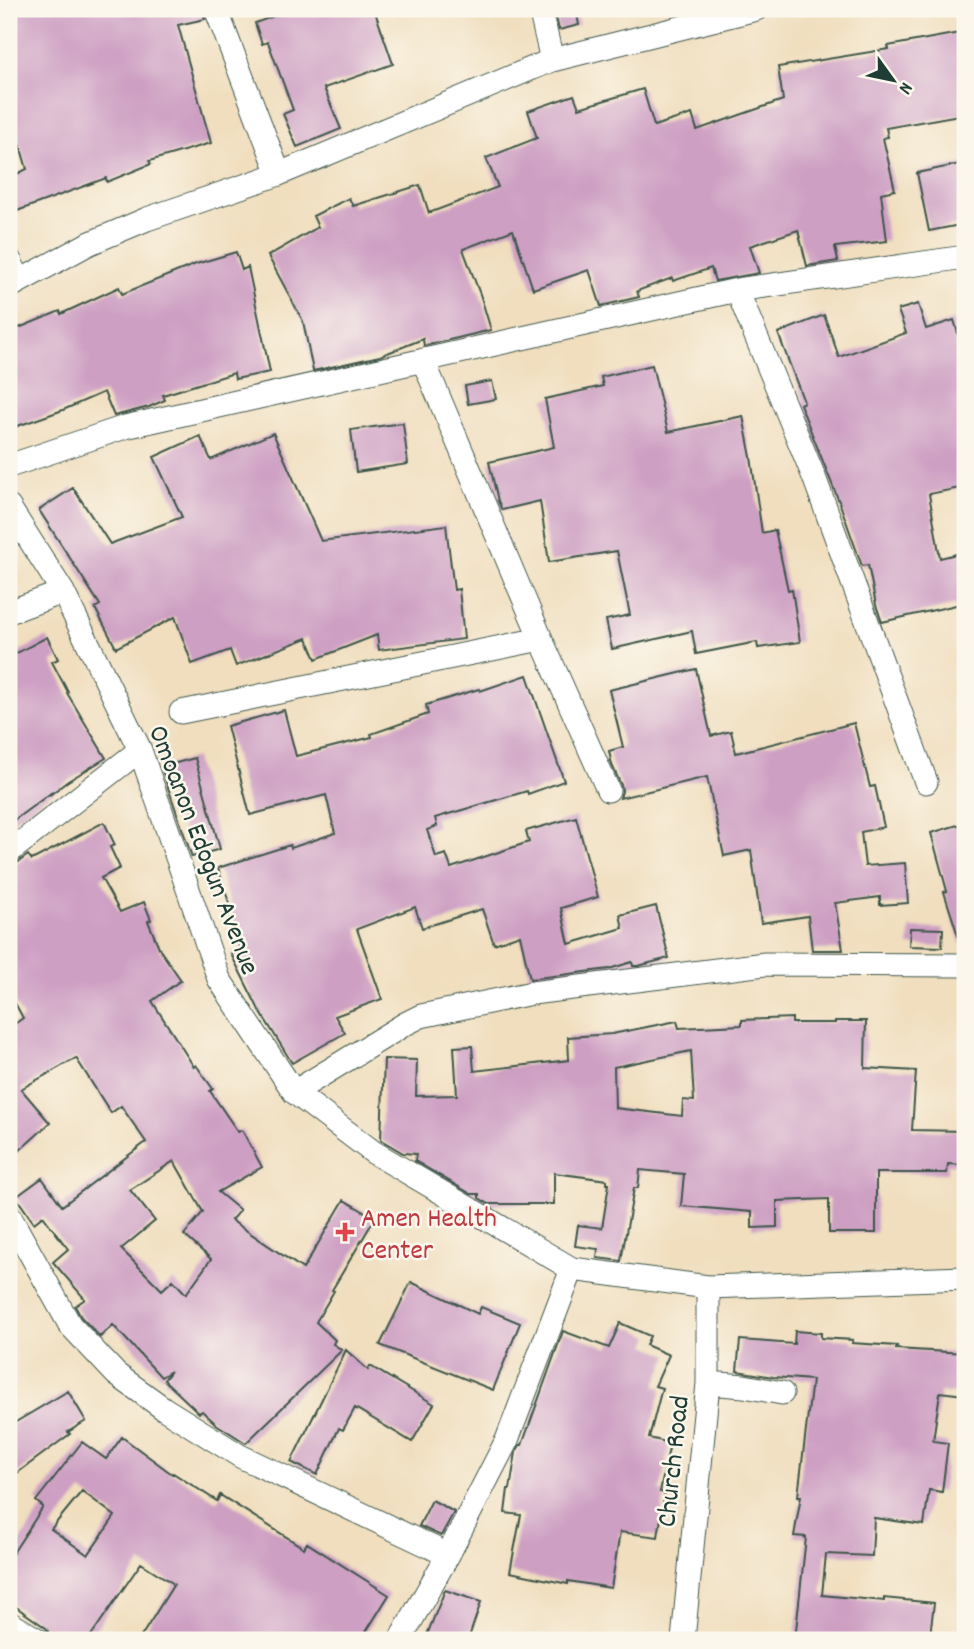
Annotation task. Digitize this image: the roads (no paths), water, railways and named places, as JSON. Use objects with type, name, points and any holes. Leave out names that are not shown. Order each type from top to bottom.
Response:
[{"type":"street","points":[[216,9],[279,174]]},
{"type":"street","points":[[540,9],[552,60]]},
{"type":"street","points":[[9,259],[14,284],[88,244],[147,219],[279,174],[552,60],[756,9]]},
{"type":"street","points":[[9,466],[125,427],[737,290],[965,257]]},
{"type":"street","points":[[737,290],[814,477],[926,782]]},
{"type":"street","points":[[423,360],[608,790]]},
{"type":"street","name":"Omoanon Edogun Avenue","points":[[9,507],[63,592],[140,750],[219,979],[295,1092],[373,1152],[572,1269],[708,1287],[965,1278]]},
{"type":"street","points":[[9,612],[63,592]]},
{"type":"street","points":[[181,712],[541,639]]},
{"type":"street","points":[[9,852],[140,750]]},
{"type":"street","points":[[295,1092],[421,1016],[531,993],[765,964],[965,965]]},
{"type":"street","points":[[9,1215],[70,1325],[116,1374],[163,1408],[240,1456],[448,1555]]},
{"type":"street","points":[[400,1640],[448,1555],[507,1440],[572,1269]]},
{"type":"street","name":"Church Road","points":[[683,1640],[708,1383],[708,1287]]},
{"type":"street","points":[[708,1383],[782,1393]]},
{"type":"street","points":[[9,1623],[38,1640]]},
{"type":"place","name":"Amen Health Center","points":[[345,1232]]}]
